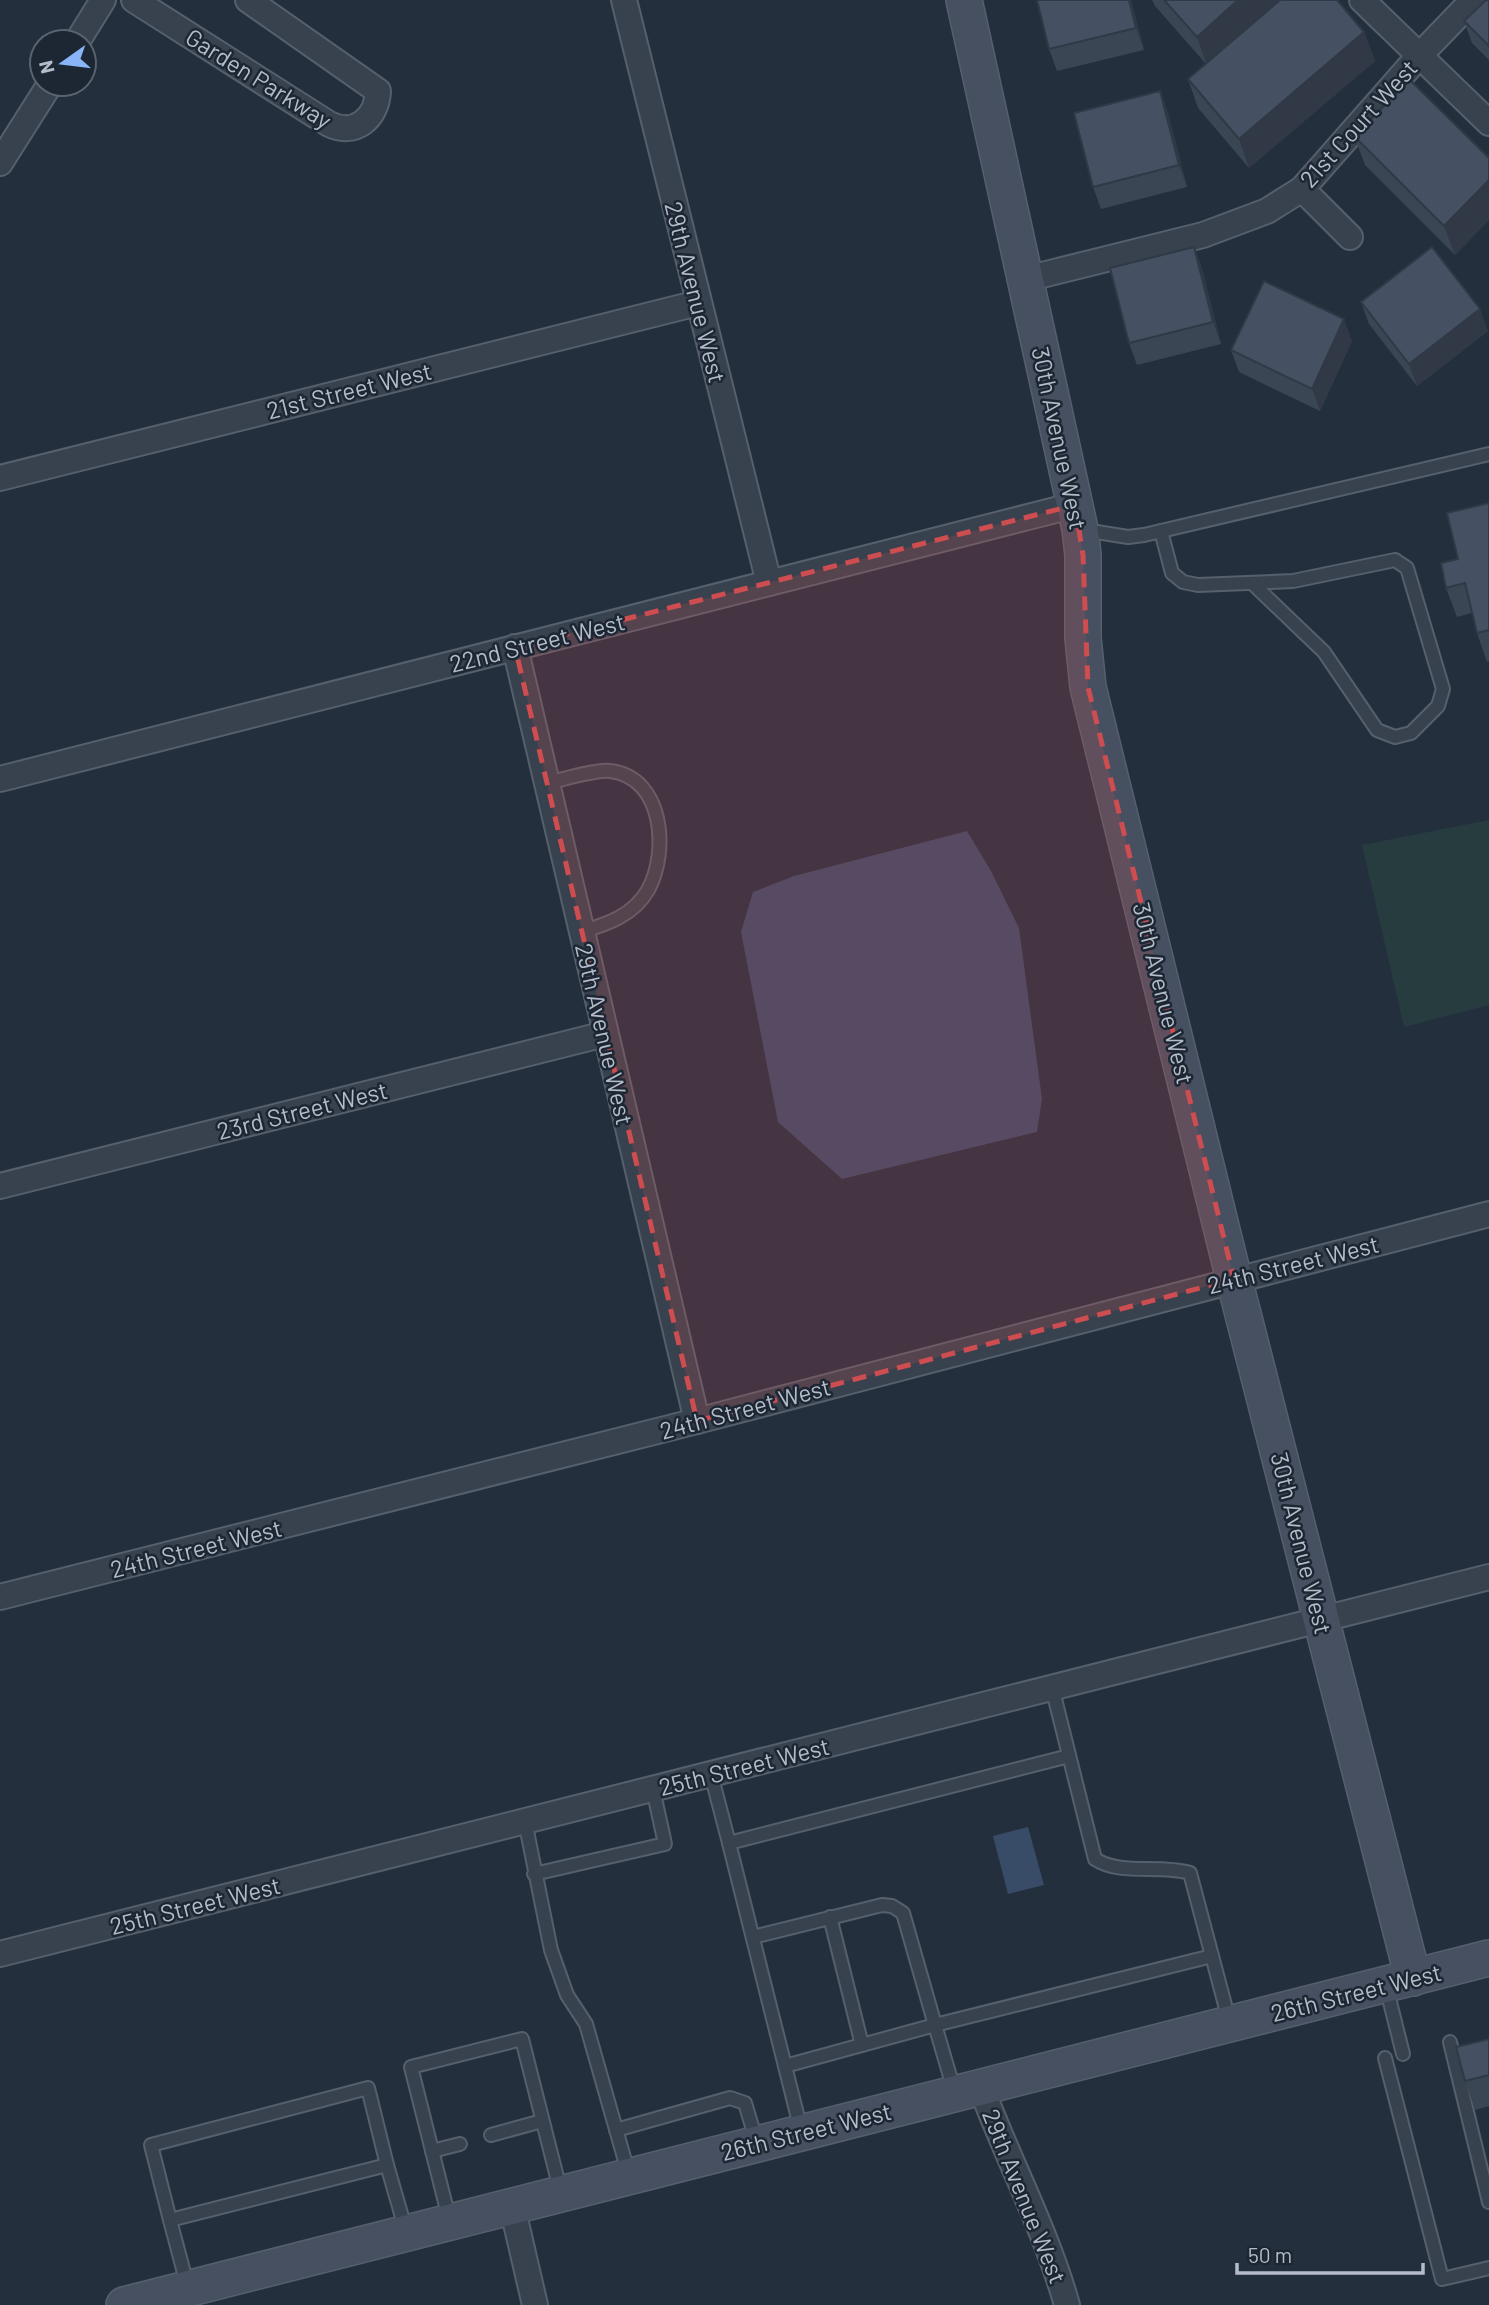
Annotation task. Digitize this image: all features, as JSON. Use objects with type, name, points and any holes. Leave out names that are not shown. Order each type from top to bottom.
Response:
[{"type":"street","points":[[86,28],[103,0]]},
{"type":"street","name":"Garden Parkway","points":[[134,0],[339,129],[352,128],[373,113],[378,91],[248,0]]},
{"type":"street","name":"29th Avenue West","points":[[624,0],[769,583]]},
{"type":"street","name":"30th Avenue West","points":[[964,0],[1077,517],[1083,555],[1083,638],[1088,687],[1321,1620],[1399,1981]]},
{"type":"street","points":[[1362,0],[1489,123]]},
{"type":"street","name":"21st Court West","points":[[1026,279],[1203,235],[1267,211],[1302,188],[1419,56],[1473,0]]},
{"type":"street","points":[[0,163],[41,98]]},
{"type":"street","points":[[1302,188],[1350,237]]},
{"type":"street","name":"21st Street West","points":[[0,478],[698,303]]},
{"type":"street","name":"22nd Street West","points":[[0,779],[769,583],[1077,517]]},
{"type":"street","name":"29th Avenue West","points":[[515,648],[697,1421]]},
{"type":"street","name":"23rd Street West","points":[[0,1186],[605,1034]]},
{"type":"street","name":"24th Street West","points":[[0,1597],[697,1421],[1489,1214]]},
{"type":"street","name":"25th Street West","points":[[0,1954],[1489,1577]]},
{"type":"street","name":"26th Street West","points":[[124,2305],[170,2296],[406,2232],[1489,1958]]},
{"type":"street","name":"29th Avenue West","points":[[968,2091],[1001,2140],[1046,2243],[1067,2305]]},
{"type":"street","points":[[512,2206],[536,2305]]},
{"type":"lane","points":[[1077,517],[1128,537],[1489,454]]},
{"type":"lane","points":[[1161,531],[1172,572],[1183,582],[1198,585],[1293,581],[1395,560],[1407,568],[1443,690],[1438,706],[1412,733],[1395,737],[1377,730],[1324,652],[1252,583]]},
{"type":"lane","points":[[547,783],[610,771],[634,780],[652,802],[661,829],[660,859],[647,892],[620,920],[581,932]]},
{"type":"lane","points":[[1052,1687],[1095,1859],[1107,1866],[1176,1869],[1189,1873],[1230,2024]]},
{"type":"lane","points":[[729,1843],[1069,1756]]},
{"type":"lane","points":[[711,1774],[801,2132]]},
{"type":"lane","points":[[534,1874],[665,1844],[653,1789]]},
{"type":"lane","points":[[525,1821],[551,1950],[567,1995],[586,2024],[629,2176]]},
{"type":"lane","points":[[753,1937],[882,1905],[891,1906],[903,1913],[935,2025],[968,2091]]},
{"type":"lane","points":[[830,1917],[862,2045]]},
{"type":"lane","points":[[785,2066],[935,2025],[1212,1956]]},
{"type":"lane","points":[[1399,1981],[1403,2054]]},
{"type":"lane","points":[[450,2222],[411,2067],[522,2039],[561,2193]]},
{"type":"lane","points":[[1450,2042],[1489,2202]]},
{"type":"lane","points":[[1385,2059],[1442,2279],[1489,2268]]},
{"type":"lane","points":[[170,2296],[170,2220],[151,2145],[368,2088],[406,2232]]},
{"type":"lane","points":[[616,2130],[730,2098],[745,2104],[758,2143]]},
{"type":"lane","points":[[491,2135],[542,2121]]},
{"type":"lane","points":[[432,2151],[460,2144]]},
{"type":"lane","points":[[170,2220],[387,2165]]},
{"type":"highlighted area","points":[[1075,505],[1083,555],[1088,687],[1234,1279],[697,1421],[515,647]]},
{"type":"green space","points":[[1489,820],[1489,1005],[1404,1027],[1362,845]]},
{"type":"water","points":[[967,831],[991,871],[1019,928],[1042,1099],[1037,1132],[842,1179],[778,1122],[741,932],[753,892],[794,876]]},
{"type":"water","points":[[1028,1827],[1044,1885],[1008,1894],[993,1836]]},
{"type":"building","points":[[1037,0],[1129,0],[1136,28],[1049,49]]},
{"type":"building","points":[[1164,0],[1238,0],[1197,37]]},
{"type":"building","points":[[1280,0],[1337,0],[1364,32],[1239,139],[1188,79]]},
{"type":"building","points":[[1489,0],[1489,46],[1464,21]]},
{"type":"building","points":[[1410,80],[1489,158],[1489,180],[1444,226],[1354,136]]},
{"type":"building","points":[[1160,91],[1179,165],[1093,187],[1074,113]]},
{"type":"building","points":[[1194,247],[1213,322],[1129,343],[1110,268]]},
{"type":"building","points":[[1432,247],[1480,309],[1409,364],[1361,302]]},
{"type":"building","points":[[1264,281],[1344,319],[1312,389],[1231,350]]},
{"type":"building","points":[[1489,503],[1489,630],[1477,633],[1465,583],[1446,588],[1441,563],[1458,559],[1447,513]]},
{"type":"building","points":[[1489,2039],[1489,2075],[1465,2081],[1456,2047]]}]
